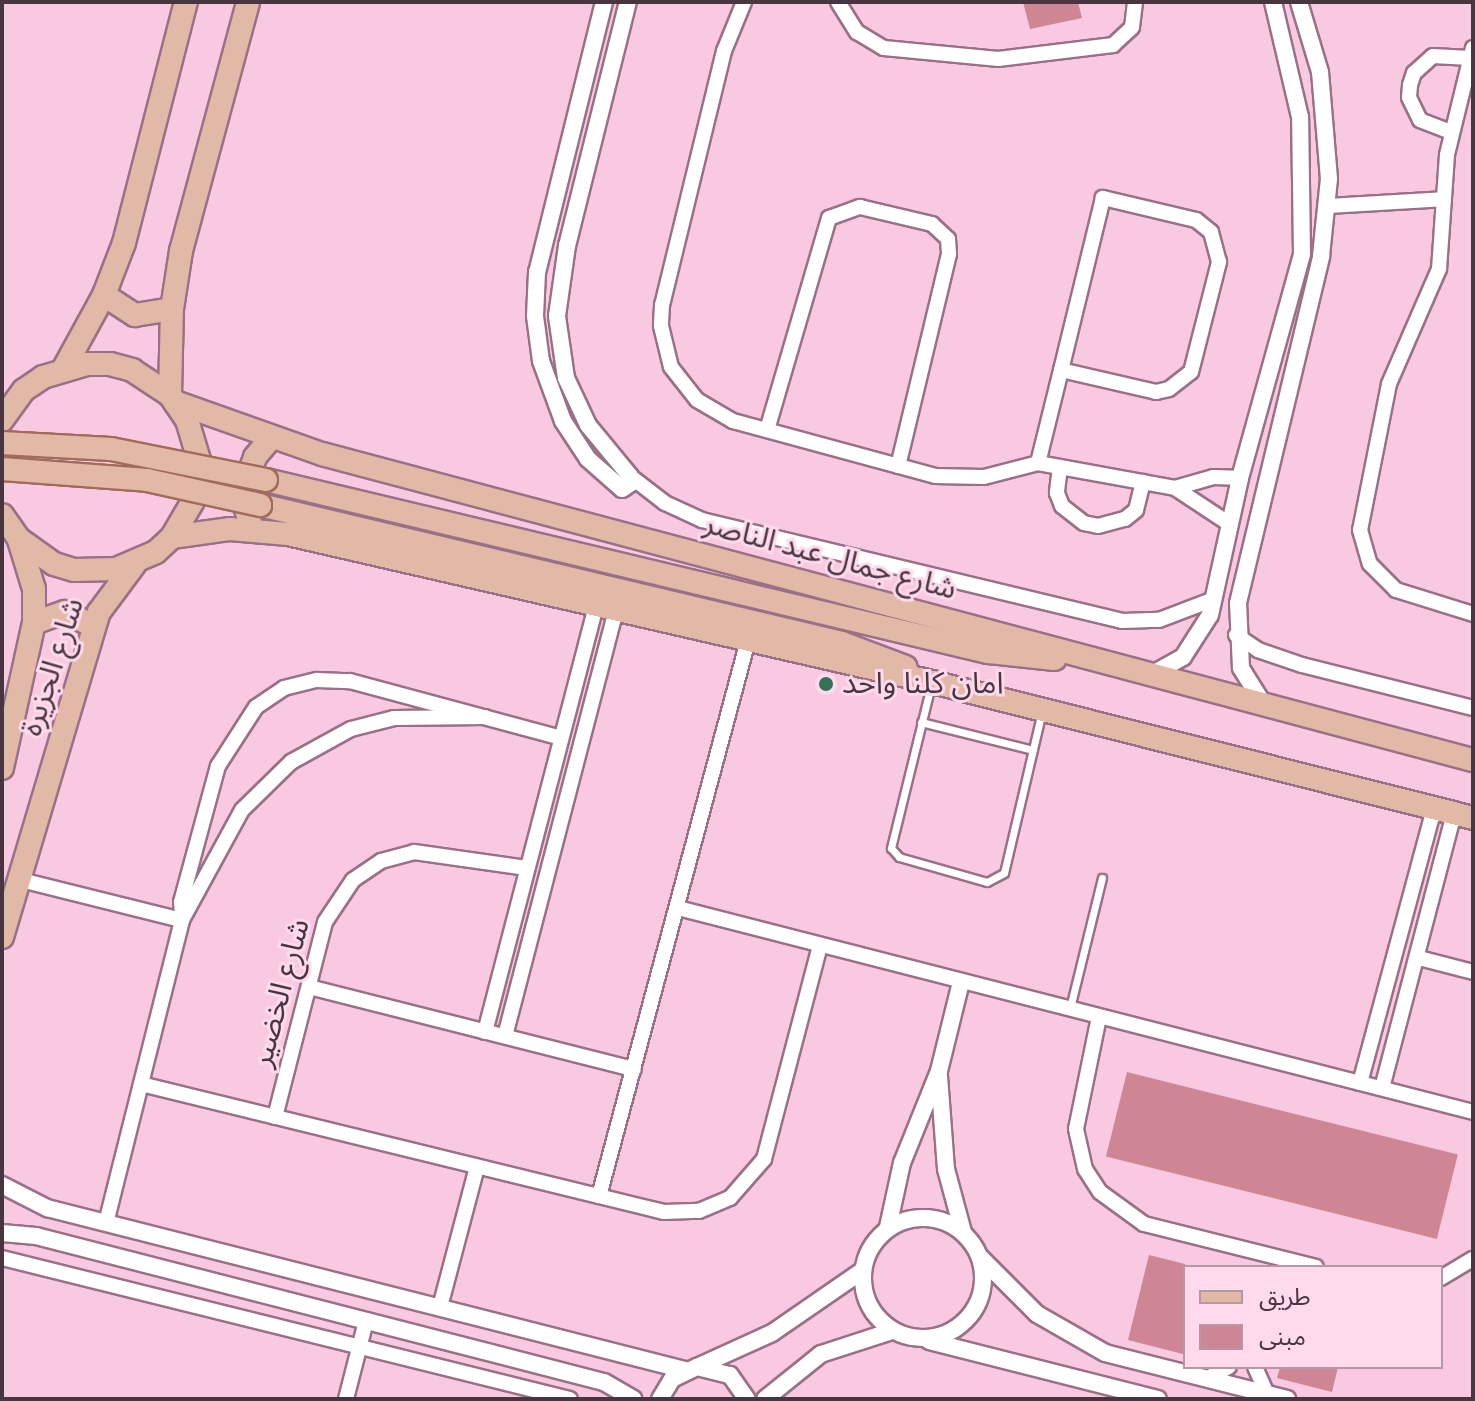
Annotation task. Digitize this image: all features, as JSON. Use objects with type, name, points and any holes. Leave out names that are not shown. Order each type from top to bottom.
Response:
[{"type":"main road","points":[[2,420],[13,393],[64,368],[104,295],[132,217],[186,2]]},
{"type":"main road","points":[[172,537],[193,501],[198,470],[195,439],[173,399],[172,309],[181,251],[248,2]]},
{"type":"main road","points":[[104,295],[135,315],[172,309]]},
{"type":"main road","name":"شارع جمال عبد الناصر","points":[[64,368],[110,364],[132,370],[173,399],[271,438],[1267,709],[1473,760]]},
{"type":"main road","points":[[252,530],[245,506],[246,481],[255,457],[271,438]]},
{"type":"main road","points":[[2,443],[124,451],[266,480],[988,652],[1043,660],[1080,657]]},
{"type":"main road","points":[[2,469],[134,478],[260,505],[842,643],[883,657],[932,682]]},
{"type":"main road","points":[[8,527],[35,553],[74,570],[116,569],[137,563]]},
{"type":"main road","name":"شارع الجزيرة","points":[[2,768],[34,623],[31,572],[8,527]]},
{"type":"main road","points":[[172,537],[252,530],[606,609],[747,644],[932,682],[1454,813]]},
{"type":"main road","name":"شارع الجزيرة","points":[[2,937],[94,626],[115,584],[172,537]]},
{"type":"main road","points":[[34,623],[65,612],[94,626]]},
{"type":"street","points":[[604,2],[540,257],[535,316],[541,361],[575,442],[616,487],[628,486],[630,476]]},
{"type":"street","points":[[628,2],[567,246],[557,316],[574,399],[609,456],[665,503],[702,520],[1122,621],[1159,620],[1214,599]]},
{"type":"street","points":[[744,2],[724,51],[661,326],[671,367],[697,400],[733,421],[952,479],[1038,463],[1175,488],[1228,523]]},
{"type":"street","points":[[838,2],[857,32],[884,48],[998,59],[1113,45],[1132,27],[1135,2]]},
{"type":"street","points":[[1149,676],[1191,648],[1214,599],[1228,523],[1302,254],[1300,117],[1273,2]]},
{"type":"street","points":[[1267,709],[1241,668],[1236,635],[1238,603],[1321,256],[1327,206],[1325,106],[1299,2]]},
{"type":"street","points":[[1451,132],[1420,120],[1409,97],[1410,85],[1414,73],[1433,56],[1472,53],[1451,132],[1439,269],[1389,384],[1360,530],[1370,564],[1396,590],[1473,614]]},
{"type":"street","points":[[1038,463],[1103,198],[1196,220],[1211,232],[1219,262],[1217,277],[1197,359],[1182,382],[1156,392],[1061,370]]},
{"type":"street","points":[[1327,206],[1444,199]]},
{"type":"street","points":[[767,430],[829,218],[860,207],[932,224],[944,233],[949,254],[898,466]]},
{"type":"street","points":[[1302,254],[1321,256]]},
{"type":"street","points":[[1060,467],[1057,493],[1062,506],[1072,516],[1098,526],[1125,519],[1136,510],[1143,482]]},
{"type":"street","points":[[1175,488],[1213,477],[1240,478],[1264,485]]},
{"type":"street","points":[[1214,599],[1225,608],[1238,603]]},
{"type":"street","points":[[485,1032],[558,737],[606,609]]},
{"type":"street","points":[[505,1036],[606,609]]},
{"type":"street","points":[[1236,635],[1291,662],[1473,708]]},
{"type":"street","points":[[599,1196],[747,644]]},
{"type":"street","points":[[182,920],[181,902],[218,766],[241,726],[269,697],[300,683],[334,679],[558,737]]},
{"type":"street","points":[[106,1223],[182,920],[228,828],[256,792],[291,762],[330,738],[372,723],[485,717]]},
{"type":"street","points":[[1382,1088],[1419,958],[1454,813]]},
{"type":"street","points":[[1360,1083],[1454,813]]},
{"type":"street","name":"شارع الخضير","points":[[275,1117],[332,907],[353,880],[381,861],[431,851],[527,868]]},
{"type":"street","points":[[17,879],[182,920]]},
{"type":"street","points":[[678,908],[1473,1112]]},
{"type":"street","points":[[141,1084],[681,1214],[715,1206],[744,1187],[764,1159],[820,946]]},
{"type":"street","points":[[1419,958],[1473,972]]},
{"type":"street","points":[[961,982],[939,1071],[912,1131],[888,1227],[866,1254],[862,1271],[869,1305],[892,1331],[1158,1399]]},
{"type":"street","points":[[309,987],[634,1069]]},
{"type":"street","points":[[1099,1017],[1076,1115],[1080,1156],[1092,1181],[1120,1211],[1144,1224],[1260,1260],[1283,1263]]},
{"type":"street","points":[[939,1071],[946,1169],[963,1232],[981,1258],[1037,1314],[1105,1353],[1287,1399]]},
{"type":"street","points":[[440,1307],[477,1167]]},
{"type":"street","points":[[2,1185],[47,1208],[691,1369],[730,1375],[747,1399]]},
{"type":"street","points":[[888,1227],[913,1218],[940,1219],[963,1232]]},
{"type":"street","points":[[2,1233],[36,1236],[604,1382],[633,1399]]},
{"type":"street","points":[[2,1258],[360,1343],[570,1399]]},
{"type":"street","points":[[919,1339],[943,1335],[971,1314],[984,1282],[981,1258]]},
{"type":"street","points":[[1443,1277],[1473,1259]]},
{"type":"street","points":[[660,1399],[672,1379],[772,1333],[862,1271]]},
{"type":"street","points":[[346,1399],[366,1321]]},
{"type":"street","points":[[765,1399],[821,1354],[892,1331]]},
{"type":"street","points":[[1206,1379],[1225,1369]]},
{"type":"street","points":[[1256,1369],[1267,1394]]},
{"type":"lane","points":[[932,682],[891,848],[899,857],[987,882],[1004,873],[1042,711]]},
{"type":"lane","points":[[921,722],[1033,750]]},
{"type":"lane","points":[[1069,1010],[1102,878]]},
{"type":"building","points":[[1023,2],[1078,2],[1082,18],[1030,29]]},
{"type":"building","points":[[1127,1072],[1458,1154],[1437,1239],[1106,1156]]},
{"type":"building","points":[[1149,1255],[1185,1264],[1183,1354],[1128,1340]]},
{"type":"building","points":[[1279,1369],[1338,1369],[1332,1392],[1277,1378]]},
{"type":"place","name":"امان كلنا واحد","points":[[826,684]]}]
